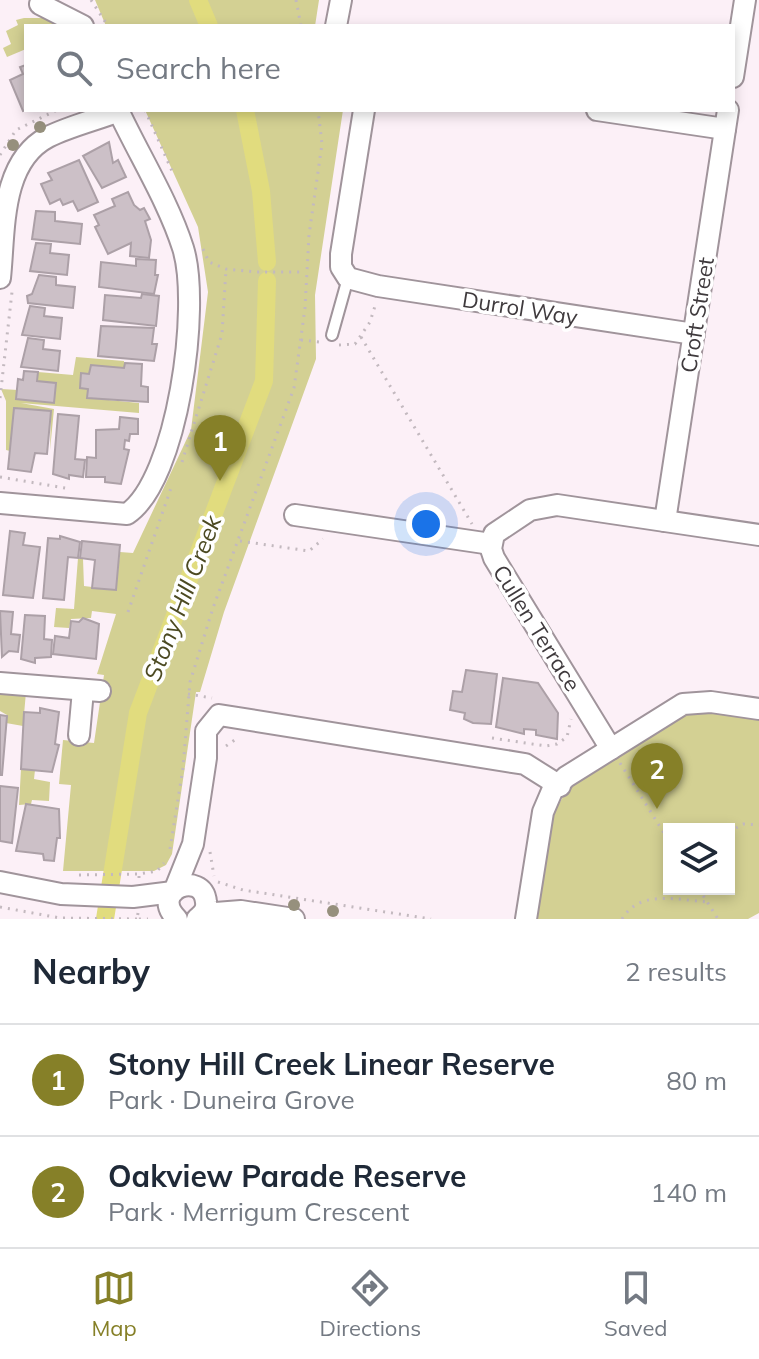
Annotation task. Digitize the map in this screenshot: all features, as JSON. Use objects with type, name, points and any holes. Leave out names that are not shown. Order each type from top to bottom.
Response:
[{"type":"street","points":[[336,24],[341,0]]},
{"type":"street","points":[[735,64],[745,0]]},
{"type":"street","points":[[39,2],[79,24]]},
{"type":"street","points":[[6,279],[8,198],[21,160],[46,138],[115,112]]},
{"type":"street","points":[[0,503],[127,514],[139,506],[173,430],[190,314],[184,250],[118,112]]},
{"type":"street","points":[[348,278],[341,267],[341,254],[364,112]]},
{"type":"street","points":[[623,112],[727,120]]},
{"type":"street","name":"Croft Street","points":[[665,521],[727,120]]},
{"type":"street","name":"Durrol Way","points":[[348,278],[378,286],[694,334]]},
{"type":"street","name":"Cullen Terrace","points":[[611,749],[482,543],[530,510],[572,505],[759,535]]},
{"type":"street","points":[[295,515],[482,543]]},
{"type":"street","points":[[0,683],[92,691],[79,735]]},
{"type":"street","points":[[526,919],[543,812],[552,791],[566,777],[683,704],[711,702],[759,709]]},
{"type":"street","points":[[201,909],[202,846],[215,734],[226,723],[259,722],[525,764],[560,786]]},
{"type":"street","points":[[176,918],[169,904],[174,890],[202,846]]},
{"type":"street","points":[[0,882],[61,894],[137,903],[176,918]]},
{"type":"street","points":[[137,903],[186,885],[201,909]]},
{"type":"street","points":[[201,909],[294,919]]},
{"type":"lane","points":[[332,335],[348,278]]},
{"type":"path","points":[[91,0],[107,24]]},
{"type":"path","points":[[296,0],[301,24]]},
{"type":"path","points":[[146,112],[156,131]]},
{"type":"path","points":[[77,875],[137,874],[161,867],[172,839],[183,768],[188,694],[203,636],[285,420],[301,340],[305,272],[322,144],[318,112]]},
{"type":"path","points":[[226,269],[305,272]]},
{"type":"path","points":[[0,398],[6,279]]},
{"type":"path","points":[[301,340],[351,346],[361,337],[373,317],[378,286]]},
{"type":"path","points":[[361,337],[472,520],[482,543]]},
{"type":"path","points":[[0,477],[81,490]]},
{"type":"path","points":[[240,541],[309,551],[327,536]]},
{"type":"path","points":[[188,694],[217,699]]},
{"type":"path","points":[[483,737],[557,744],[570,732],[569,713]]},
{"type":"path","points":[[214,756],[235,739],[256,739],[259,722]]},
{"type":"path","points":[[611,749],[663,831]]},
{"type":"path","points":[[735,829],[743,824],[759,825]]},
{"type":"path","points":[[202,846],[213,875],[231,888],[431,919]]},
{"type":"path","points":[[137,874],[137,903],[148,919]]},
{"type":"path","points":[[704,895],[718,919]]},
{"type":"path","points":[[622,919],[631,906],[647,898],[708,902]]},
{"type":"path","points":[[0,907],[68,918],[137,903]]},
{"type":"shaded area","points":[[95,0],[319,0],[315,24],[105,24]]},
{"type":"shaded area","points":[[46,18],[60,24],[24,24],[24,50],[7,57],[3,48],[11,44],[6,31],[18,25],[16,20]]},
{"type":"shaded area","points":[[146,112],[343,112],[315,295],[316,359],[224,612],[200,692],[196,692],[172,854],[166,865],[154,871],[63,871],[71,785],[59,784],[63,740],[94,743],[104,675],[97,674],[116,614],[92,611],[91,618],[71,619],[69,628],[54,627],[56,608],[74,609],[78,558],[83,559],[84,586],[116,590],[120,552],[133,553],[191,430],[208,292],[198,227]]},
{"type":"shaded area","points":[[76,357],[124,361],[124,368],[91,365],[89,374],[81,374],[80,388],[88,389],[88,398],[139,403],[139,413],[21,403],[54,409],[50,450],[51,412],[14,408],[10,451],[6,450],[6,401],[1,389],[18,390],[54,402],[56,383],[37,381],[38,372],[73,375]]},
{"type":"shaded area","points":[[0,689],[26,692],[23,726],[6,723],[7,715],[0,711]]},
{"type":"shaded area","points":[[710,710],[759,720],[759,913],[748,919],[535,919],[551,817],[569,787],[681,716]]},
{"type":"shaded area","points":[[21,769],[35,770],[34,779],[50,782],[49,801],[32,800],[31,804],[19,805]]},
{"type":"building","points":[[24,66],[23,111],[10,80],[23,74],[20,67]]},
{"type":"building","points":[[109,142],[113,163],[118,160],[126,177],[102,188],[83,156]]},
{"type":"building","points":[[79,160],[98,202],[78,211],[73,201],[63,205],[60,199],[50,204],[41,184],[52,180],[48,173]]},
{"type":"building","points":[[128,192],[134,205],[140,210],[144,208],[150,219],[145,221],[151,240],[149,258],[130,256],[131,243],[108,254],[95,227],[99,225],[94,215],[115,206],[112,199]]},
{"type":"building","points":[[36,211],[55,212],[55,221],[82,224],[80,244],[32,239]]},
{"type":"building","points":[[36,243],[51,244],[50,253],[69,255],[67,275],[30,271]]},
{"type":"building","points":[[136,259],[156,260],[155,275],[158,275],[154,294],[99,287],[101,262],[136,266]]},
{"type":"building","points":[[39,275],[56,277],[56,285],[75,287],[73,308],[28,303],[27,296],[32,294]]},
{"type":"building","points":[[142,294],[159,296],[156,326],[103,320],[105,295],[141,298]]},
{"type":"building","points":[[30,306],[45,308],[44,316],[62,318],[60,339],[22,335]]},
{"type":"building","points":[[101,326],[154,328],[152,344],[157,344],[154,361],[98,356]]},
{"type":"building","points":[[28,338],[44,340],[43,349],[60,351],[58,371],[21,367]]},
{"type":"building","points":[[125,363],[142,364],[141,386],[148,387],[148,402],[87,398],[88,389],[80,388],[81,373],[89,374],[91,365],[124,368]]},
{"type":"building","points":[[24,371],[38,372],[37,381],[56,383],[54,403],[16,399],[18,379],[23,380]]},
{"type":"building","points":[[14,408],[51,411],[47,454],[35,453],[31,472],[8,469]]},
{"type":"building","points":[[58,414],[79,416],[75,459],[85,460],[83,477],[69,475],[69,479],[53,474]]},
{"type":"building","points":[[120,417],[138,419],[138,434],[130,434],[129,441],[125,440],[124,449],[129,450],[121,484],[105,482],[105,477],[86,477],[87,457],[96,458],[96,430],[119,429]]},
{"type":"building","points":[[10,531],[25,533],[23,545],[40,547],[33,598],[3,595]]},
{"type":"building","points":[[60,536],[80,542],[78,558],[68,557],[64,600],[43,598],[48,538],[60,539]]},
{"type":"building","points":[[82,541],[120,545],[116,590],[92,588],[95,560],[80,558]]},
{"type":"building","points":[[0,611],[13,612],[11,634],[20,635],[18,652],[9,651],[2,657]]},
{"type":"building","points":[[25,615],[45,616],[44,639],[52,640],[51,657],[35,658],[35,663],[21,659]]},
{"type":"building","points":[[83,618],[99,624],[96,659],[53,654],[55,636],[69,638],[71,621],[79,622]]},
{"type":"building","points":[[466,670],[497,674],[491,724],[473,723],[464,719],[465,713],[450,710],[453,691],[462,692]]},
{"type":"building","points":[[503,678],[538,683],[558,713],[557,739],[536,735],[536,730],[524,729],[524,734],[496,727]]},
{"type":"building","points":[[40,708],[59,712],[55,744],[59,745],[52,772],[21,769],[24,712],[40,713]]},
{"type":"building","points":[[0,715],[7,716],[2,775],[0,775]]},
{"type":"building","points":[[0,786],[18,788],[12,843],[0,841]]},
{"type":"building","points":[[26,804],[59,809],[60,838],[57,838],[54,861],[44,860],[43,854],[16,851]]},
{"type":"waterway","name":"Stony Hill Creek","points":[[198,0],[208,24]]},
{"type":"waterway","name":"Stony Hill Creek","points":[[245,112],[261,191],[267,262]]},
{"type":"waterway","name":"Stony Hill Creek","points":[[105,919],[138,713],[264,381],[267,281]]},
{"type":"place","name":"Stony Hill Creek Linear Reserve","points":[[220,481]]},
{"type":"place","name":"Oakview Parade Reserve","points":[[657,809]]}]
